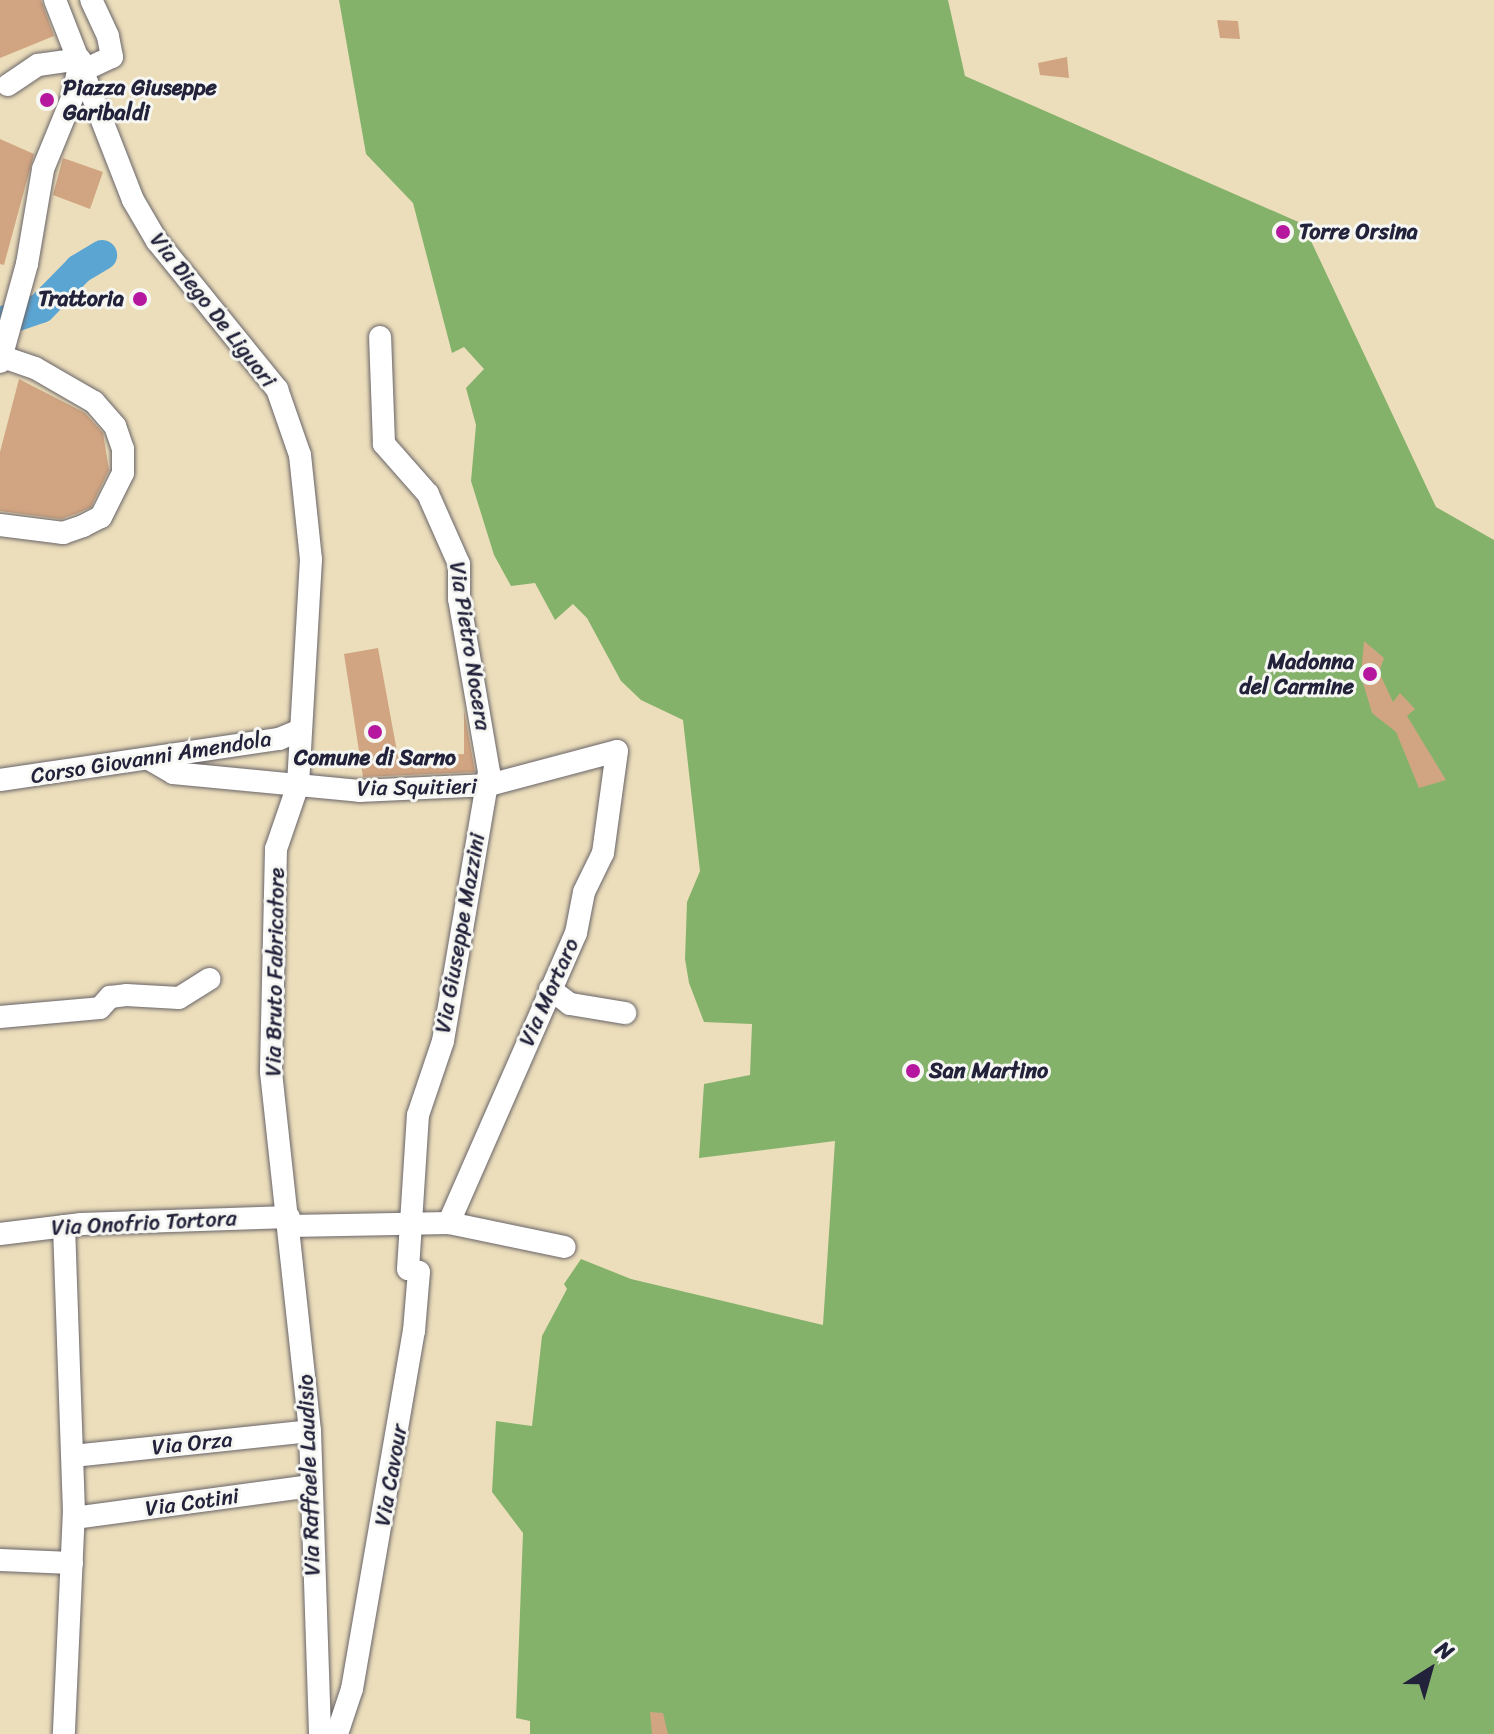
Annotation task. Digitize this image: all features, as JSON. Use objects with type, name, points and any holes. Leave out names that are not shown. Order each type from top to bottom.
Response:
[{"type":"street","name":"Via Diego De Liguori","points":[[55,0],[133,200],[157,241],[277,389],[300,455],[311,559],[300,730]]},
{"type":"street","points":[[8,85],[38,65],[82,64],[112,57],[108,36],[91,0]]},
{"type":"street","points":[[0,525],[63,533],[83,526],[101,517],[123,473],[115,426],[94,402],[35,368],[1,355],[27,264],[43,169],[73,96],[82,64]]},
{"type":"street","points":[[73,96],[98,107]]},
{"type":"street","name":"Via Pietro Nocera","points":[[380,337],[384,444],[428,494],[459,564],[458,589],[483,716],[489,785]]},
{"type":"street","name":"Corso Giovanni Amendola","points":[[0,780],[279,739],[300,730]]},
{"type":"street","name":"Via Bruto Fabricatore","points":[[289,1222],[271,1072],[270,958],[276,849],[298,785],[300,730]]},
{"type":"street","name":"Via Squitieri","points":[[149,759],[173,773],[359,791],[489,785],[617,751]]},
{"type":"street","name":"Via Mortaro","points":[[449,1223],[550,989],[603,853],[617,751]]},
{"type":"street","name":"Via Giuseppe Mazzini","points":[[412,1222],[418,1115],[443,1041],[456,944],[489,785]]},
{"type":"street","points":[[0,1017],[100,1008],[110,997],[126,995],[179,998],[200,989],[209,979]]},
{"type":"street","points":[[550,989],[570,1004],[625,1013]]},
{"type":"street","name":"Via Raffaele Laudisio","points":[[289,1222],[310,1431],[320,1734]]},
{"type":"street","name":"Via Onofrio Tortora","points":[[0,1234],[64,1226],[412,1222],[449,1223],[565,1247]]},
{"type":"street","name":"Via Cavour","points":[[337,1734],[352,1689],[407,1385],[419,1272],[408,1269],[412,1222]]},
{"type":"street","points":[[64,1226],[74,1518],[64,1734]]},
{"type":"street","name":"Via Orza","points":[[73,1456],[310,1431]]},
{"type":"street","name":"Via Cotini","points":[[74,1518],[311,1486]]},
{"type":"street","points":[[0,1560],[72,1563]]},
{"type":"green space","points":[[339,0],[948,0],[965,76],[1303,224],[1436,507],[1494,540],[1494,1734],[530,1734],[530,1721],[516,1718],[523,1533],[492,1492],[496,1421],[532,1426],[542,1336],[567,1289],[564,1284],[581,1259],[631,1279],[823,1325],[835,1141],[699,1158],[704,1084],[750,1075],[752,1024],[704,1022],[689,983],[685,959],[687,902],[700,871],[683,720],[641,700],[621,681],[587,618],[573,604],[555,620],[535,583],[511,586],[494,555],[471,481],[476,425],[466,388],[484,369],[464,347],[452,353],[413,203],[366,154]]},
{"type":"building","points":[[0,0],[41,0],[54,36],[0,58]]},
{"type":"building","points":[[1217,20],[1238,21],[1240,39],[1220,38]]},
{"type":"building","points":[[1067,57],[1069,78],[1040,75],[1038,63]]},
{"type":"building","points":[[0,139],[34,154],[4,265],[0,264]]},
{"type":"building","points":[[63,158],[103,172],[90,209],[53,195]]},
{"type":"building","points":[[19,379],[85,413],[103,433],[109,470],[91,507],[61,519],[0,511],[0,452]]},
{"type":"building","points":[[1364,641],[1384,658],[1379,672],[1393,702],[1400,693],[1415,709],[1407,716],[1446,780],[1419,788],[1396,732],[1372,713],[1361,676]]},
{"type":"building","name":"Comune di Sarno","points":[[378,648],[398,757],[464,754],[464,710],[475,772],[363,777],[344,654]]},
{"type":"building","points":[[650,1712],[663,1713],[668,1734],[652,1734]]},
{"type":"waterway","points":[[0,322],[41,308],[79,269],[102,255]]},
{"type":"place","name":"Piazza Giuseppe Garibaldi","points":[[47,100]]},
{"type":"place","name":"Torre Orsina","points":[[1283,232]]},
{"type":"place","name":"Trattoria","points":[[140,299]]},
{"type":"place","name":"Madonna del Carmine","points":[[1370,674]]},
{"type":"place","name":"Comune di Sarno","points":[[375,732]]},
{"type":"place","name":"San Martino","points":[[913,1071]]}]
